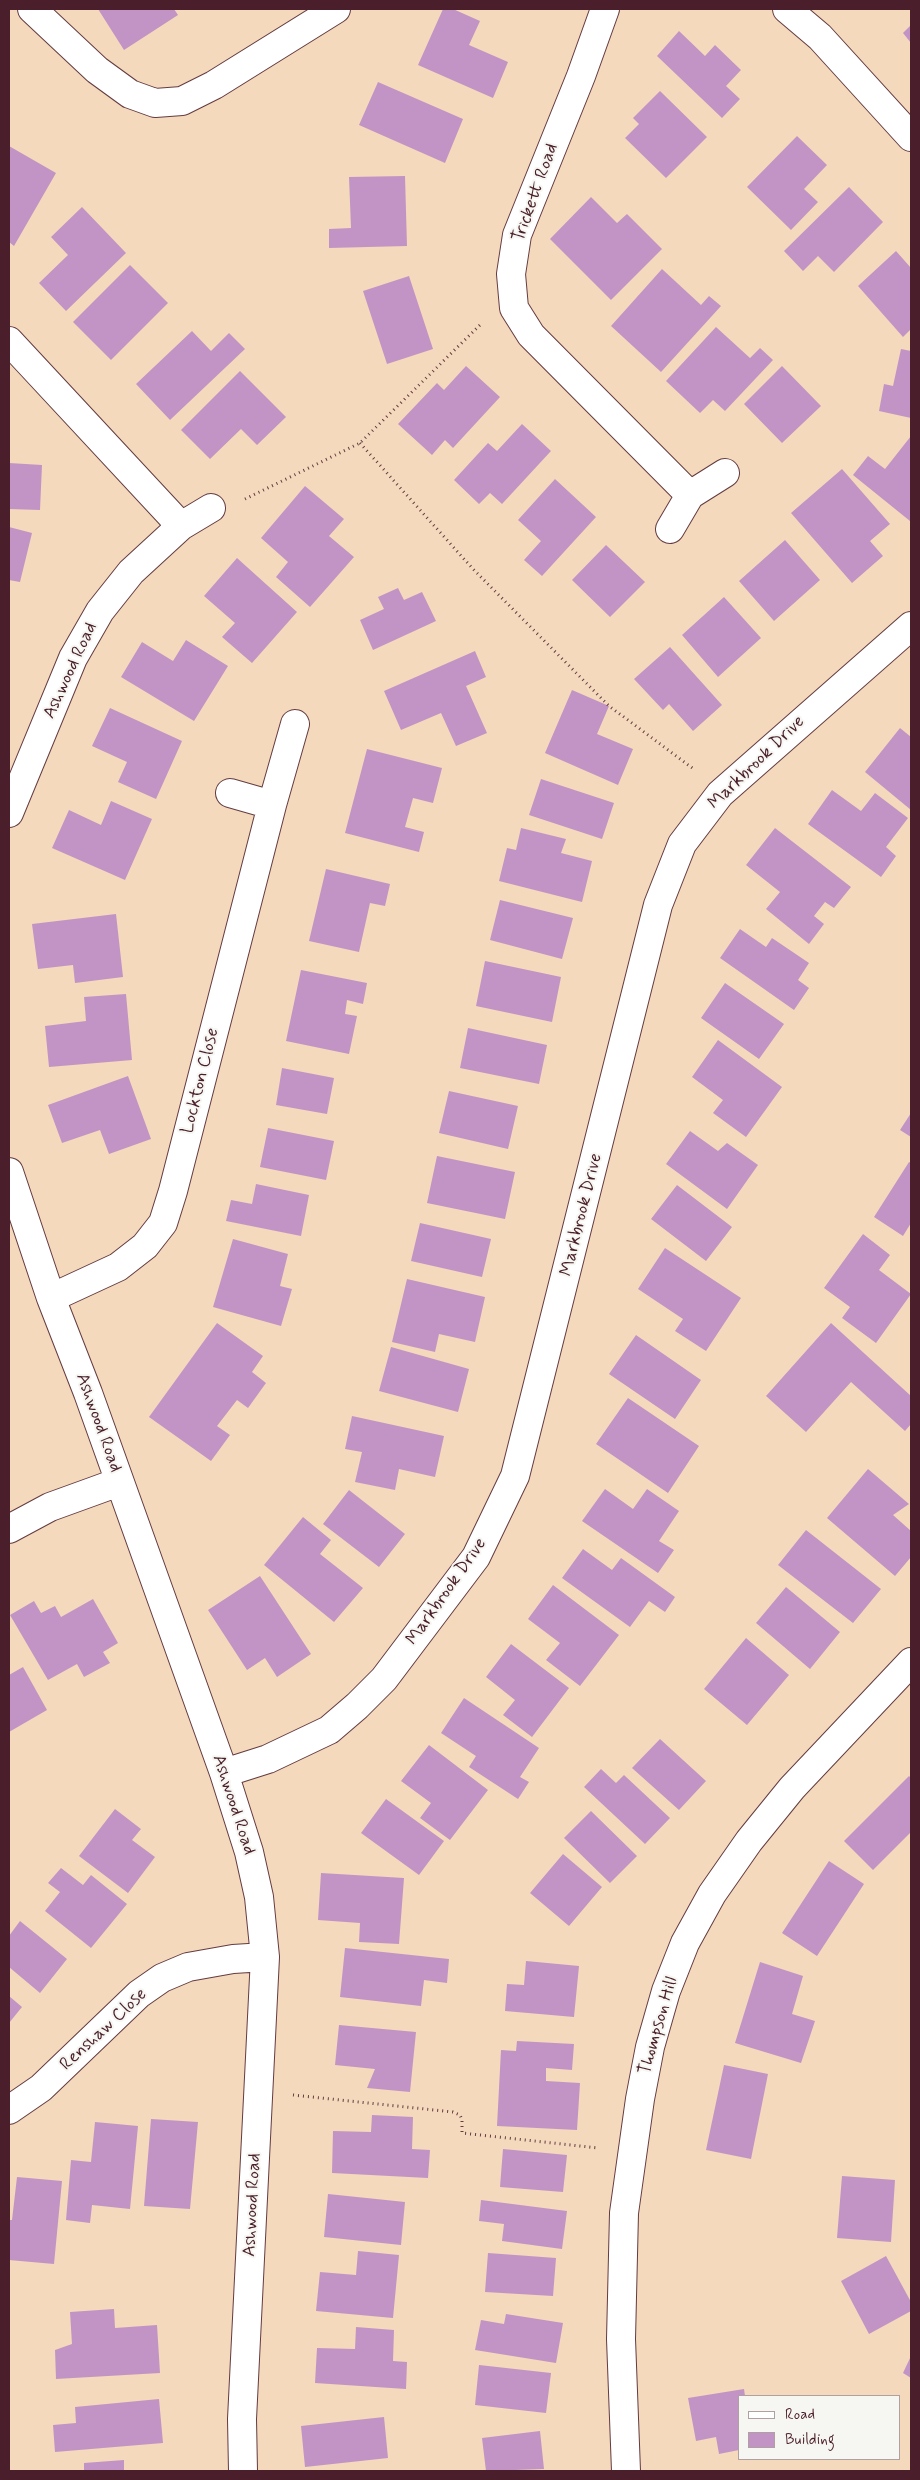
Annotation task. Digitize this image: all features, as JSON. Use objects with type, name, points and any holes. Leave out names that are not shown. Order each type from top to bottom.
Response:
[{"type":"street","points":[[32,9],[97,70],[130,94],[155,103],[182,101],[214,86],[336,9]]},
{"type":"street","name":"Trickett Road","points":[[605,9],[581,76],[517,235],[511,274],[514,308],[531,335],[690,495]]},
{"type":"street","points":[[787,9],[820,37],[911,137]]},
{"type":"street","points":[[9,340],[181,526]]},
{"type":"street","points":[[670,529],[690,495],[725,472]]},
{"type":"street","name":"Ashwood Road","points":[[9,813],[73,658],[100,611],[131,572],[181,526],[211,508]]},
{"type":"street","name":"Markbrook Drive","points":[[224,1773],[268,1759],[329,1730],[384,1679],[476,1557],[497,1518],[515,1476],[528,1432],[658,905],[682,844],[720,794],[900,651],[911,626]]},
{"type":"street","name":"Lockton Close","points":[[51,1298],[118,1267],[145,1246],[163,1223],[173,1191],[272,805],[295,724]]},
{"type":"street","points":[[230,793],[272,805]]},
{"type":"street","name":"Ashwood Road","points":[[9,1172],[51,1298],[224,1773],[260,1897],[265,1956],[260,2091],[243,2399],[243,2471]]},
{"type":"street","points":[[9,1529],[50,1507],[119,1482]]},
{"type":"street","name":"Thompson Hill","points":[[626,2471],[621,2339],[624,2213],[631,2152],[650,2047],[666,1991],[685,1943],[712,1894],[749,1841],[792,1788],[911,1662]]},
{"type":"street","name":"Renshaw Close","points":[[9,2110],[41,2088],[139,1994],[162,1978],[188,1967],[233,1959],[265,1956]]},
{"type":"path","points":[[211,508],[230,506],[360,443],[486,320],[514,308]]},
{"type":"path","points":[[360,443],[473,569],[609,706],[697,771],[720,794]]},
{"type":"path","points":[[260,2091],[453,2112],[460,2115],[462,2133],[631,2152]]},
{"type":"building","points":[[98,9],[174,9],[178,15],[124,50]]},
{"type":"building","points":[[443,9],[453,9],[480,21],[469,45],[508,62],[493,98],[418,65]]},
{"type":"building","points":[[911,25],[911,43],[903,33]]},
{"type":"building","points":[[679,31],[705,56],[715,45],[741,70],[726,86],[740,99],[722,118],[657,56]]},
{"type":"building","points":[[378,82],[463,119],[445,163],[359,125]]},
{"type":"building","points":[[660,91],[707,137],[666,178],[625,138],[639,124],[633,118]]},
{"type":"building","points":[[797,136],[827,165],[804,189],[818,202],[791,230],[747,187]]},
{"type":"building","points":[[9,146],[56,173],[14,246],[9,242]]},
{"type":"building","points":[[405,176],[407,246],[329,248],[329,229],[351,228],[349,177]]},
{"type":"building","points":[[849,187],[883,222],[834,272],[818,256],[803,271],[784,251]]},
{"type":"building","points":[[591,197],[617,223],[627,214],[662,249],[611,300],[550,239]]},
{"type":"building","points":[[82,207],[126,253],[66,311],[39,283],[68,255],[51,237]]},
{"type":"building","points":[[896,251],[911,268],[911,329],[903,337],[858,286]]},
{"type":"building","points":[[130,265],[168,303],[111,360],[73,322]]},
{"type":"building","points":[[662,269],[701,305],[709,296],[721,306],[661,372],[611,326]]},
{"type":"building","points":[[409,276],[433,349],[387,364],[363,291]]},
{"type":"building","points":[[716,327],[750,358],[760,348],[773,360],[725,411],[713,400],[700,413],[666,381]]},
{"type":"building","points":[[192,331],[211,351],[229,333],[245,349],[170,420],[136,384]]},
{"type":"building","points":[[901,349],[911,351],[911,418],[879,411],[884,384],[893,386]]},
{"type":"building","points":[[466,366],[500,397],[453,448],[445,440],[432,455],[398,424],[437,383],[444,390]]},
{"type":"building","points":[[782,366],[821,406],[782,443],[744,404]]},
{"type":"building","points":[[240,371],[286,417],[257,445],[241,429],[210,459],[181,430]]},
{"type":"building","points":[[522,424],[551,451],[502,504],[490,493],[479,504],[454,480],[488,443],[497,451]]},
{"type":"building","points":[[911,436],[910,521],[853,475],[868,456],[885,469]]},
{"type":"building","points":[[9,463],[42,465],[40,510],[9,509]]},
{"type":"building","points":[[842,469],[890,524],[870,541],[883,556],[852,583],[791,513]]},
{"type":"building","points":[[555,479],[596,517],[542,576],[524,560],[541,541],[518,520]]},
{"type":"building","points":[[305,486],[344,519],[329,536],[354,557],[310,607],[276,577],[288,562],[261,538]]},
{"type":"building","points":[[9,527],[32,533],[20,582],[9,580]]},
{"type":"building","points":[[785,540],[820,580],[774,621],[739,581]]},
{"type":"building","points":[[606,545],[645,582],[610,617],[572,580]]},
{"type":"building","points":[[237,558],[297,612],[252,663],[222,637],[235,623],[204,596]]},
{"type":"building","points":[[398,588],[404,600],[422,592],[436,621],[373,650],[360,620],[384,609],[378,597]]},
{"type":"building","points":[[724,597],[761,638],[718,677],[682,635]]},
{"type":"building","points":[[186,640],[228,666],[194,721],[121,677],[142,642],[173,661]]},
{"type":"building","points":[[670,647],[722,705],[693,731],[669,704],[663,710],[634,679]]},
{"type":"building","points":[[475,651],[486,677],[466,686],[487,733],[456,746],[441,713],[401,730],[384,691]]},
{"type":"building","points":[[572,690],[609,706],[597,734],[633,749],[618,785],[545,753]]},
{"type":"building","points":[[110,708],[182,741],[156,799],[118,782],[127,762],[92,746]]},
{"type":"building","points":[[900,728],[911,737],[911,810],[865,772]]},
{"type":"building","points":[[367,749],[442,768],[433,803],[413,798],[405,827],[424,832],[419,852],[345,833]]},
{"type":"building","points":[[541,779],[614,803],[602,839],[529,815]]},
{"type":"building","points":[[832,790],[861,811],[875,793],[908,818],[886,847],[896,856],[881,877],[808,824]]},
{"type":"building","points":[[111,801],[152,819],[125,880],[52,848],[69,810],[101,825]]},
{"type":"building","points":[[521,828],[566,839],[561,853],[592,861],[582,902],[499,881],[507,848],[516,850]]},
{"type":"building","points":[[775,828],[851,887],[834,908],[825,902],[814,916],[824,924],[809,944],[766,909],[780,892],[746,865]]},
{"type":"building","points":[[326,869],[390,884],[385,906],[370,903],[359,952],[309,941]]},
{"type":"building","points":[[500,900],[573,918],[562,959],[490,940]]},
{"type":"building","points":[[116,914],[123,977],[75,983],[73,965],[38,969],[32,924]]},
{"type":"building","points":[[740,929],[766,947],[772,938],[809,963],[798,980],[809,988],[794,1010],[720,958]]},
{"type":"building","points":[[485,961],[561,977],[552,1022],[476,1006]]},
{"type":"building","points":[[301,970],[367,983],[363,1004],[347,1000],[345,1014],[357,1016],[349,1054],[286,1041]]},
{"type":"building","points":[[725,983],[784,1024],[759,1059],[701,1018]]},
{"type":"building","points":[[126,994],[132,1060],[49,1067],[45,1026],[86,1021],[84,997]]},
{"type":"building","points":[[468,1028],[547,1045],[539,1084],[460,1068]]},
{"type":"building","points":[[718,1040],[782,1087],[746,1137],[713,1113],[723,1100],[692,1077]]},
{"type":"building","points":[[282,1068],[334,1078],[327,1114],[276,1105]]},
{"type":"building","points":[[128,1076],[151,1139],[109,1154],[100,1130],[62,1143],[48,1105]]},
{"type":"building","points":[[449,1091],[518,1106],[508,1149],[439,1133]]},
{"type":"building","points":[[911,1113],[911,1137],[900,1130]]},
{"type":"building","points":[[268,1128],[334,1141],[326,1180],[260,1167]]},
{"type":"building","points":[[690,1131],[718,1151],[727,1143],[758,1165],[727,1209],[666,1164]]},
{"type":"building","points":[[437,1156],[515,1172],[505,1219],[427,1203]]},
{"type":"building","points":[[909,1162],[911,1163],[911,1223],[903,1236],[874,1217]]},
{"type":"building","points":[[256,1184],[309,1195],[301,1236],[226,1221],[231,1200],[252,1204]]},
{"type":"building","points":[[677,1185],[732,1227],[706,1261],[651,1219]]},
{"type":"building","points":[[420,1223],[491,1239],[482,1277],[411,1261]]},
{"type":"building","points":[[863,1234],[890,1255],[879,1270],[911,1294],[876,1343],[842,1318],[850,1307],[824,1288]]},
{"type":"building","points":[[233,1239],[288,1254],[280,1286],[292,1289],[281,1326],[213,1307]]},
{"type":"building","points":[[665,1248],[741,1298],[706,1351],[675,1331],[683,1319],[638,1289]]},
{"type":"building","points":[[407,1279],[485,1297],[475,1342],[439,1334],[435,1352],[392,1342]]},
{"type":"building","points":[[217,1323],[263,1356],[252,1372],[266,1383],[248,1408],[237,1400],[217,1426],[230,1435],[211,1461],[149,1417]]},
{"type":"building","points":[[831,1323],[911,1396],[911,1424],[905,1431],[851,1382],[806,1432],[766,1396]]},
{"type":"building","points":[[636,1335],[701,1380],[675,1419],[609,1374]]},
{"type":"building","points":[[391,1347],[469,1369],[458,1412],[379,1391]]},
{"type":"building","points":[[628,1398],[699,1446],[668,1493],[596,1444]]},
{"type":"building","points":[[352,1416],[444,1436],[435,1477],[399,1469],[395,1490],[355,1482],[362,1452],[345,1449]]},
{"type":"building","points":[[868,1469],[909,1504],[893,1515],[911,1531],[911,1557],[895,1576],[827,1518]]},
{"type":"building","points":[[605,1489],[633,1509],[647,1489],[679,1511],[659,1541],[674,1550],[658,1573],[582,1521]]},
{"type":"building","points":[[349,1490],[405,1534],[379,1567],[323,1524]]},
{"type":"building","points":[[303,1517],[331,1540],[320,1554],[363,1588],[334,1622],[264,1565]]},
{"type":"building","points":[[806,1530],[881,1589],[853,1623],[778,1565]]},
{"type":"building","points":[[583,1549],[612,1570],[621,1558],[675,1597],[665,1612],[649,1601],[630,1627],[562,1578]]},
{"type":"building","points":[[260,1576],[311,1654],[277,1677],[265,1658],[247,1670],[208,1610]]},
{"type":"building","points":[[553,1585],[619,1635],[580,1686],[546,1660],[560,1643],[528,1619]]},
{"type":"building","points":[[786,1587],[840,1632],[810,1669],[756,1623]]},
{"type":"building","points":[[93,1599],[118,1643],[103,1652],[110,1663],[84,1677],[77,1664],[48,1680],[10,1615],[34,1601],[41,1613],[55,1606],[61,1617]]},
{"type":"building","points":[[746,1638],[789,1675],[747,1725],[704,1689]]},
{"type":"building","points":[[511,1644],[569,1688],[532,1737],[503,1715],[515,1700],[486,1677]]},
{"type":"building","points":[[23,1667],[47,1710],[9,1732],[9,1675]]},
{"type":"building","points":[[464,1698],[539,1748],[520,1777],[529,1782],[518,1799],[469,1767],[476,1756],[441,1733]]},
{"type":"building","points":[[660,1739],[706,1781],[679,1810],[632,1768]]},
{"type":"building","points":[[429,1745],[488,1790],[450,1840],[420,1818],[431,1803],[401,1781]]},
{"type":"building","points":[[601,1769],[616,1783],[624,1775],[670,1818],[645,1844],[584,1787]]},
{"type":"building","points":[[909,1776],[911,1778],[911,1832],[873,1870],[844,1841]]},
{"type":"building","points":[[386,1799],[444,1841],[419,1875],[361,1833]]},
{"type":"building","points":[[115,1809],[141,1829],[132,1840],[155,1857],[128,1893],[79,1856]]},
{"type":"building","points":[[591,1811],[637,1856],[610,1883],[564,1838]]},
{"type":"building","points":[[563,1854],[602,1887],[569,1926],[530,1893]]},
{"type":"building","points":[[829,1861],[864,1884],[817,1956],[782,1933]]},
{"type":"building","points":[[61,1868],[83,1885],[91,1875],[127,1904],[91,1948],[45,1911],[60,1892],[48,1883]]},
{"type":"building","points":[[321,1873],[404,1878],[399,1944],[359,1942],[360,1923],[318,1920]]},
{"type":"building","points":[[20,1921],[67,1959],[40,1993],[9,1967],[9,1936]]},
{"type":"building","points":[[345,1948],[449,1959],[447,1983],[424,1980],[421,2006],[340,1997]]},
{"type":"building","points":[[526,1961],[579,1966],[574,2017],[505,2011],[507,1984],[524,1985]]},
{"type":"building","points":[[760,1962],[803,1976],[792,2014],[815,2021],[801,2063],[735,2043]]},
{"type":"building","points":[[9,1996],[22,2007],[9,2023]]},
{"type":"building","points":[[339,2025],[416,2032],[410,2092],[367,2088],[375,2069],[335,2065]]},
{"type":"building","points":[[517,2041],[574,2044],[572,2070],[546,2068],[546,2081],[580,2083],[577,2130],[497,2126],[501,2050],[516,2051]]},
{"type":"building","points":[[724,2065],[768,2074],[751,2159],[706,2150]]},
{"type":"building","points":[[372,2115],[413,2117],[412,2149],[430,2150],[428,2178],[332,2173],[333,2131],[371,2132]]},
{"type":"building","points":[[151,2119],[198,2122],[190,2209],[144,2206]]},
{"type":"building","points":[[95,2122],[138,2126],[130,2209],[92,2205],[90,2223],[66,2220],[71,2160],[91,2162]]},
{"type":"building","points":[[503,2149],[567,2155],[563,2192],[500,2187]]},
{"type":"building","points":[[842,2176],[895,2180],[891,2242],[837,2238]]},
{"type":"building","points":[[17,2177],[62,2181],[54,2264],[9,2260],[9,2220],[12,2220]]},
{"type":"building","points":[[328,2194],[405,2202],[401,2245],[324,2237]]},
{"type":"building","points":[[481,2200],[567,2211],[562,2249],[502,2241],[504,2224],[479,2221]]},
{"type":"building","points":[[358,2251],[399,2255],[393,2318],[316,2311],[320,2272],[356,2275]]},
{"type":"building","points":[[488,2253],[556,2258],[553,2296],[485,2292]]},
{"type":"building","points":[[886,2256],[911,2302],[911,2311],[869,2334],[841,2281]]},
{"type":"building","points":[[114,2309],[115,2328],[157,2325],[160,2373],[56,2379],[55,2350],[72,2344],[70,2312]]},
{"type":"building","points":[[506,2314],[563,2323],[556,2363],[475,2350],[481,2320],[504,2324]]},
{"type":"building","points":[[356,2327],[394,2330],[393,2361],[407,2362],[406,2389],[315,2383],[317,2348],[355,2349]]},
{"type":"building","points":[[911,2356],[911,2378],[903,2373]]},
{"type":"building","points":[[479,2365],[551,2373],[546,2413],[475,2405]]},
{"type":"building","points":[[744,2389],[745,2395],[738,2395],[738,2450],[719,2454],[716,2437],[696,2441],[688,2398]]},
{"type":"building","points":[[159,2399],[163,2443],[55,2452],[53,2425],[76,2423],[75,2407]]},
{"type":"building","points":[[384,2417],[388,2458],[305,2467],[301,2426]]},
{"type":"building","points":[[540,2431],[544,2469],[486,2471],[482,2438]]},
{"type":"building","points":[[124,2460],[124,2471],[84,2471],[84,2463]]}]
